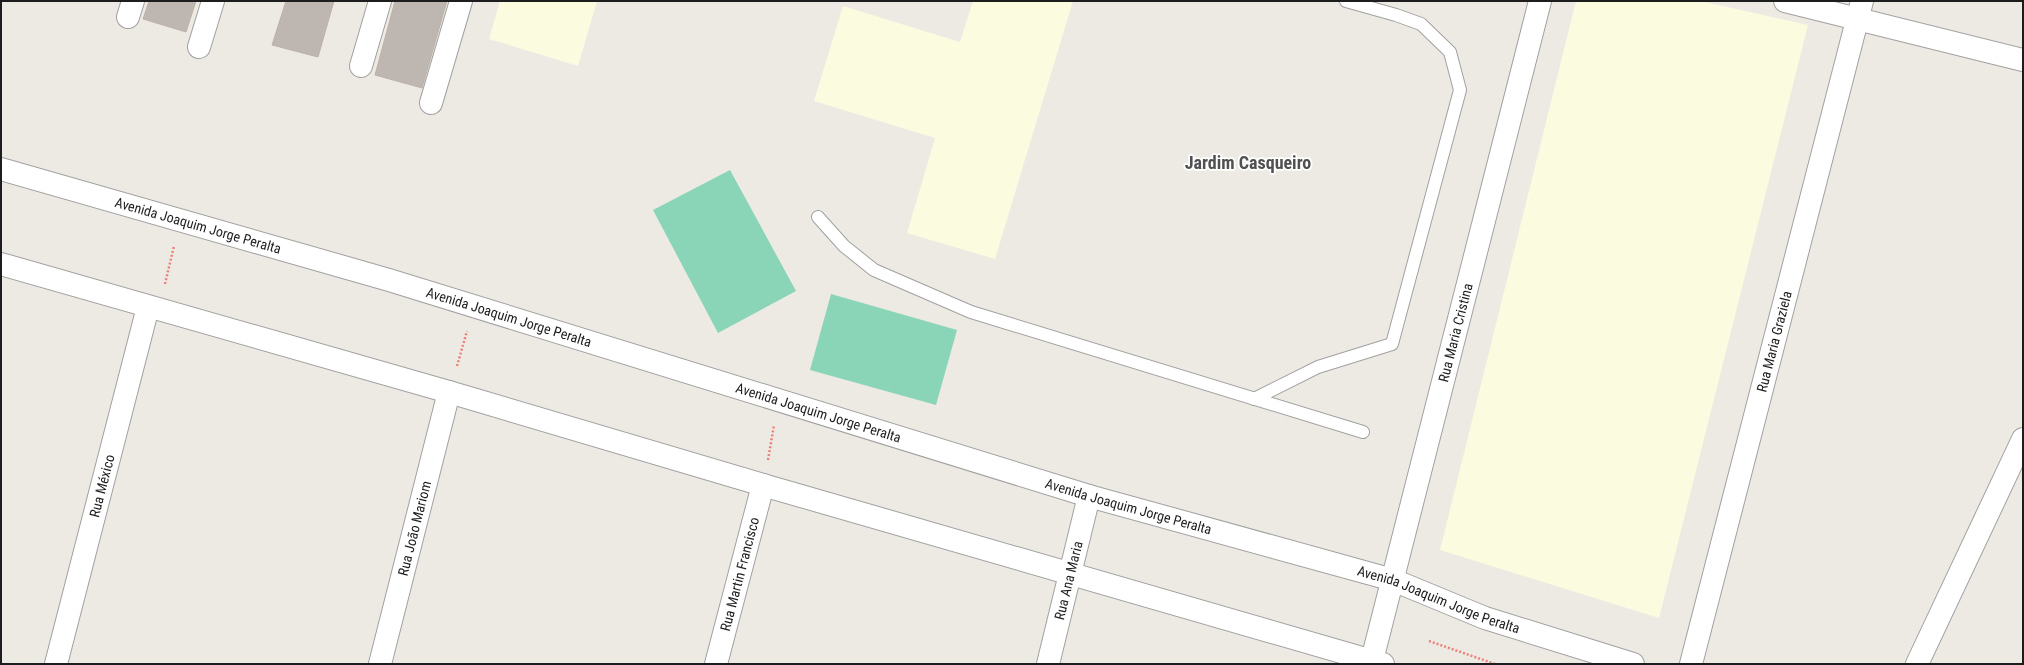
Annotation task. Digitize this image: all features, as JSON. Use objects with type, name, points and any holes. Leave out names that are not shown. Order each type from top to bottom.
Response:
[{"type":"street","points":[[199,47],[213,1]]},
{"type":"street","points":[[361,66],[380,1]]},
{"type":"street","points":[[431,103],[461,1]]},
{"type":"street","name":"Rua Maria Cristina","points":[[1375,663],[1393,580],[1540,1]]},
{"type":"street","points":[[1786,1],[1860,10],[2023,60]]},
{"type":"street","name":"Rua Maria Graziela","points":[[1691,664],[1860,10]]},
{"type":"street","name":"Avenida Joaquim Jorge Peralta","points":[[1,169],[474,307],[1089,496],[1393,580],[1485,618],[1633,664]]},
{"type":"street","points":[[1,264],[449,392],[1375,663]]},
{"type":"street","name":"Rua México","points":[[56,664],[154,308]]},
{"type":"street","name":"Rua João Mariom","points":[[380,664],[449,392]]},
{"type":"street","points":[[1917,664],[2023,439]]},
{"type":"street","name":"Rua Martin Francisco","points":[[716,664],[763,485]]},
{"type":"street","name":"Rua Ana Maria","points":[[1048,664],[1089,496]]},
{"type":"lane","points":[[1254,399],[1318,367],[1392,344],[1460,90],[1450,52],[1421,24],[1396,14],[1346,1]]},
{"type":"lane","points":[[818,217],[844,246],[874,270],[971,312],[1363,432]]},
{"type":"path","points":[[154,308],[180,220]]},
{"type":"path","points":[[449,392],[474,307]]},
{"type":"path","points":[[763,485],[779,401]]},
{"type":"path","points":[[1429,641],[1495,664]]},
{"type":"shaded area","points":[[500,1],[597,1],[578,66],[489,39]]},
{"type":"shaded area","points":[[973,1],[1073,1],[995,259],[907,233],[935,138],[814,101],[843,6],[960,42]]},
{"type":"shaded area","points":[[1576,1],[1700,1],[1808,25],[1659,618],[1440,550]]},
{"type":"green space","points":[[730,170],[796,291],[718,333],[653,210]]},
{"type":"green space","points":[[831,294],[957,330],[936,405],[810,370]]},
{"type":"building","points":[[149,1],[196,1],[186,32],[143,19]]},
{"type":"building","points":[[286,1],[334,1],[318,57],[272,45]]},
{"type":"building","points":[[395,1],[447,1],[422,88],[375,75]]},
{"type":"district","name":"Jardim Casqueiro","points":[[1248,163]]}]
